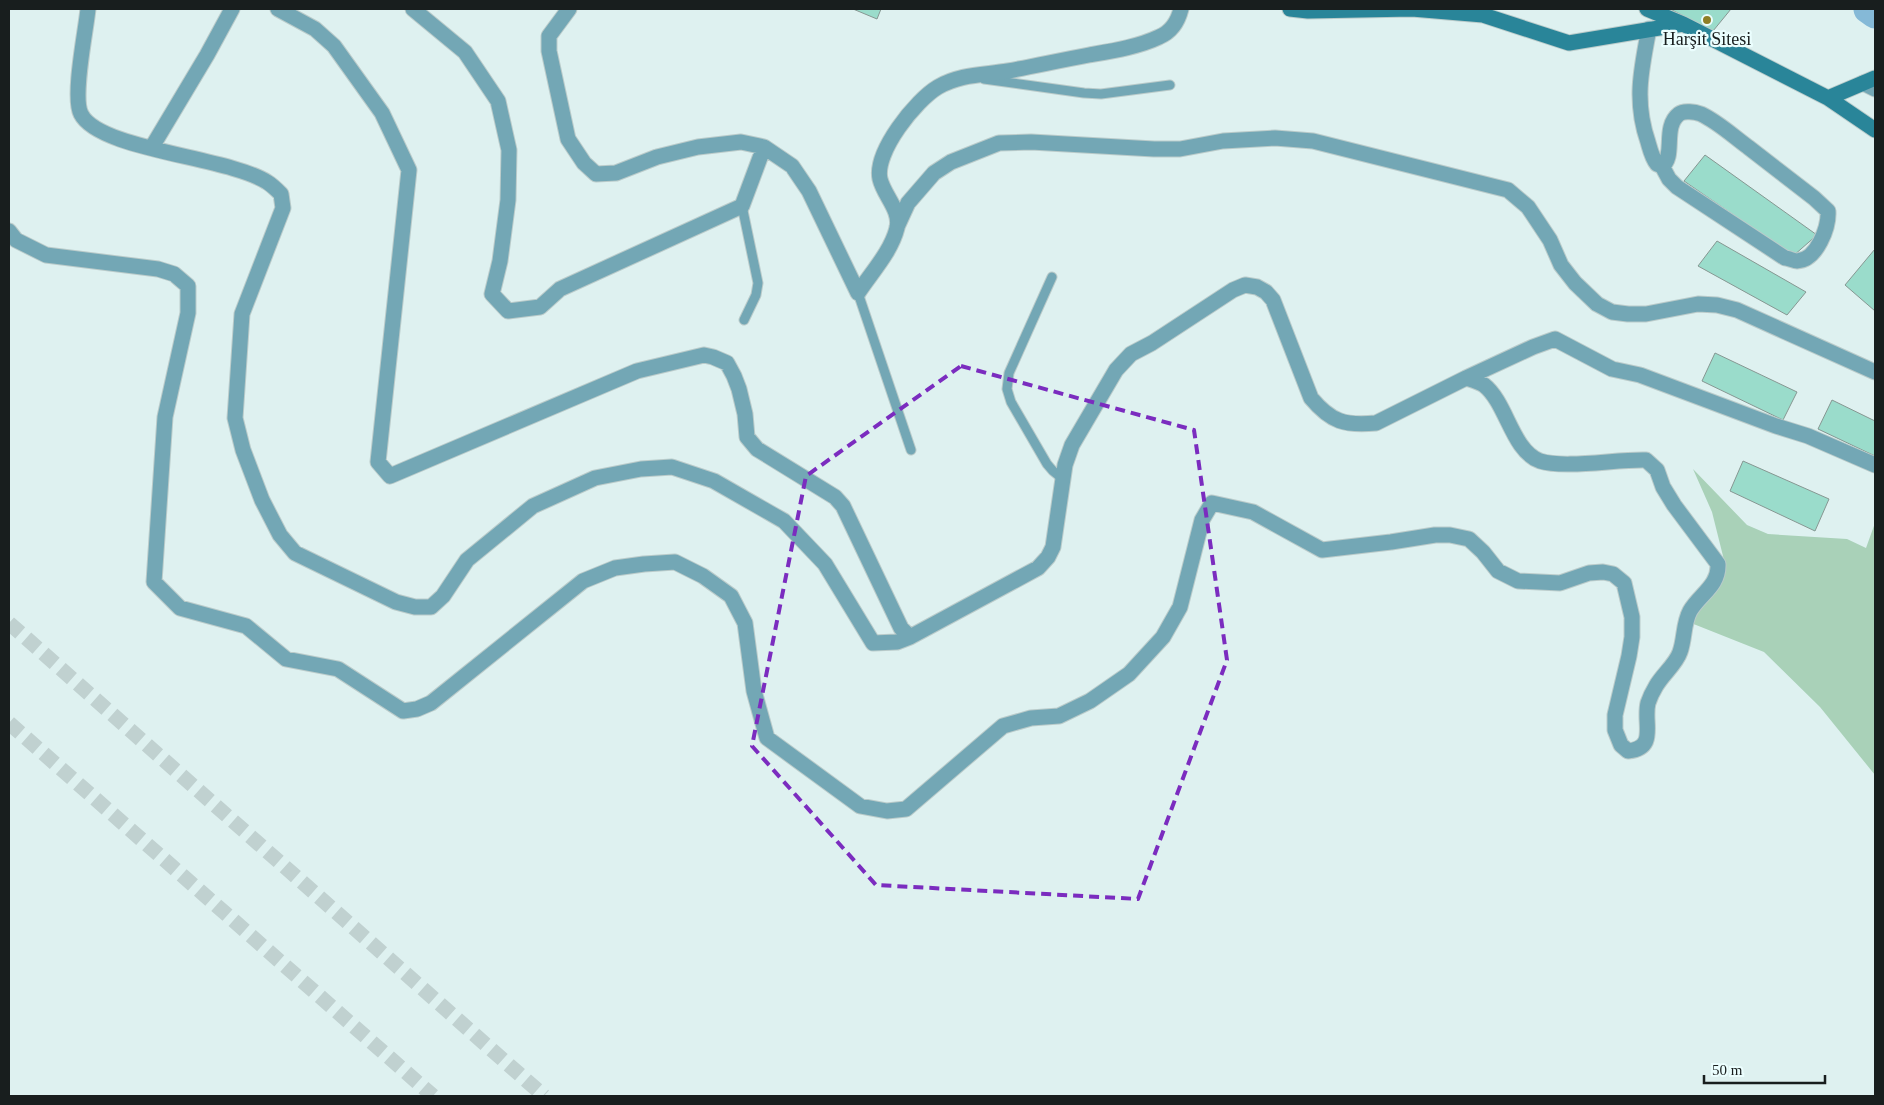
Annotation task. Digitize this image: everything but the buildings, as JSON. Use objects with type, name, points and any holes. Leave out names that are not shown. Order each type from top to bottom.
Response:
[{"type":"main road","points":[[1290,9],[1412,9],[1483,15],[1569,43],[1683,24]]},
{"type":"main road","points":[[1647,9],[1683,24],[1828,98],[1875,130]]},
{"type":"main road","points":[[1828,98],[1871,83]]},
{"type":"street","points":[[88,9],[78,94],[80,113],[91,127],[108,135],[247,173],[268,182],[281,194],[283,208],[242,314],[235,418],[243,450],[262,500],[280,535],[294,553],[396,602],[415,607],[431,607],[442,596],[467,560],[533,506],[595,478],[641,469],[672,466],[714,481],[784,521],[826,564],[873,643],[897,642],[910,637],[1038,568],[1048,557],[1053,547],[1065,466],[1072,445],[1116,370],[1125,360],[1222,296],[1245,285],[1257,287],[1266,292],[1273,300],[1311,398],[1321,411],[1332,419],[1361,424],[1376,423],[1466,378],[1546,341],[1555,339],[1612,369],[1640,375],[1776,426],[1808,436],[1875,465]]},
{"type":"street","points":[[152,147],[232,9]]},
{"type":"street","points":[[278,9],[315,30],[334,46],[382,113],[409,170],[378,462],[390,476],[637,371],[704,356],[713,357],[727,363],[734,376],[745,414],[747,437],[756,449],[835,497],[843,506],[901,628],[910,637]]},
{"type":"street","points":[[413,9],[465,52],[498,101],[509,150],[508,200],[500,261],[492,294],[508,311],[540,307],[560,289],[742,206],[764,147]]},
{"type":"street","points":[[569,9],[550,36],[549,51],[568,139],[584,163],[596,174],[616,173],[657,156],[698,146],[741,142],[764,147],[792,166],[809,191],[858,292]]},
{"type":"street","points":[[897,227],[896,212],[884,191],[880,177],[881,163],[887,144],[911,111],[938,87],[964,76],[1008,71],[1110,51],[1160,37],[1178,21],[1181,9]]},
{"type":"street","points":[[1648,29],[1640,82],[1640,114],[1654,160],[1662,166],[1669,180],[1785,258],[1797,261],[1806,257],[1816,248],[1829,221],[1828,211],[1814,198],[1718,124],[1699,114],[1685,112],[1679,114],[1672,123],[1669,134],[1668,157],[1662,166]]},
{"type":"street","points":[[858,292],[890,243],[908,203],[934,173],[951,162],[1000,143],[1031,142],[1180,149],[1223,141],[1275,138],[1313,141],[1508,190],[1528,207],[1550,240],[1561,265],[1575,283],[1597,304],[1612,312],[1646,314],[1698,304],[1717,305],[1737,310],[1875,372]]},
{"type":"street","points":[[9,231],[16,240],[46,255],[158,269],[174,274],[188,286],[188,314],[165,417],[154,582],[180,608],[246,626],[286,658],[338,669],[403,711],[417,709],[431,702],[583,581],[615,568],[675,562],[703,576],[732,596],[745,623],[754,691],[767,738],[860,806],[886,811],[906,809],[1003,726],[1030,718],[1059,716],[1090,702],[1129,674],[1163,637],[1180,607],[1202,520],[1212,503],[1253,512],[1322,550],[1435,535],[1450,535],[1469,540],[1483,552],[1498,571],[1518,580],[1560,583],[1589,573],[1604,572],[1613,574],[1624,583],[1632,618],[1632,637],[1615,715],[1615,730],[1621,745],[1628,751],[1638,750],[1645,743],[1648,736],[1648,704],[1655,687],[1664,673],[1677,659],[1686,621],[1697,600],[1710,589],[1715,581],[1719,572],[1718,564],[1674,505],[1663,487],[1657,470],[1646,460],[1629,459],[1558,464],[1539,461],[1526,453],[1492,392],[1483,384],[1466,378]]},
{"type":"lane","points":[[964,76],[1101,94],[1170,85]]},
{"type":"lane","points":[[742,206],[758,283],[756,295],[744,320]]},
{"type":"lane","points":[[1052,277],[1009,373],[1007,389],[1012,402],[1047,464],[1063,479]]},
{"type":"lane","points":[[858,292],[911,450]]},
{"type":"highlighted area","points":[[961,366],[1194,430],[1227,660],[1138,899],[876,885],[752,746],[806,476]]},
{"type":"green space","points":[[1693,469],[1747,525],[1768,534],[1847,539],[1866,548],[1875,523],[1875,775],[1820,707],[1764,652],[1691,623],[1725,564],[1712,512]]},
{"type":"waterway","points":[[1868,9],[1875,14]]},
{"type":"tunnel","points":[[9,623],[544,1096]]},
{"type":"tunnel","points":[[9,723],[433,1096]]},
{"type":"place","name":"Harşit Sitesi","points":[[1707,20]]}]
